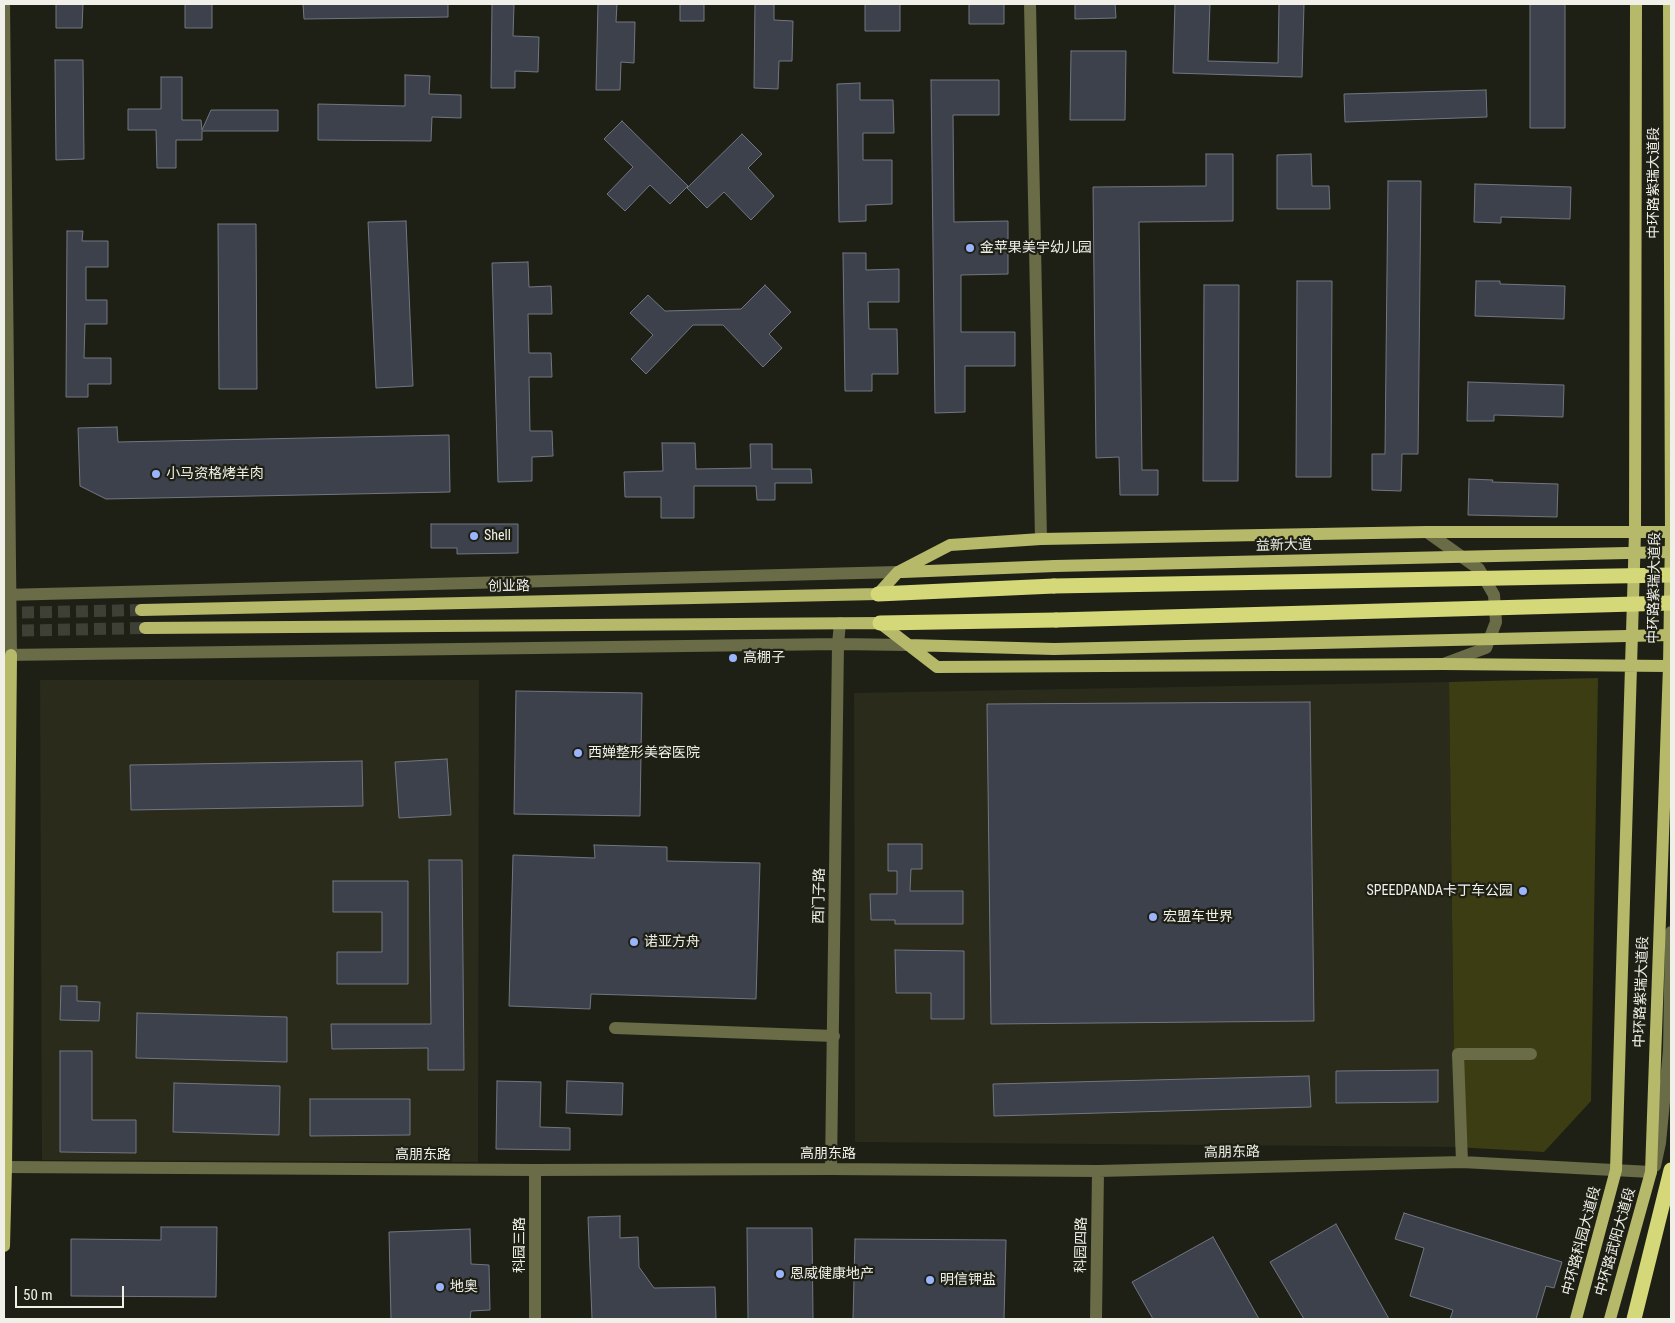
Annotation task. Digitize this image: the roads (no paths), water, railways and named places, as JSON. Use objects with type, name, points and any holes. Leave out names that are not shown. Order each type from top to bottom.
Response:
[{"type":"highway","points":[[878,594],[1054,586],[1671,575]]},
{"type":"highway","points":[[880,623],[1671,603]]},
{"type":"highway","points":[[1634,1319],[1671,1170]]},
{"type":"main road","name":"中环路紫瑞大道段","points":[[1616,1170],[1635,532],[1636,4]]},
{"type":"main road","name":"中环路紫瑞大道段","points":[[1651,1172],[1669,666],[1671,532],[1669,4]]},
{"type":"main road","points":[[878,594],[898,572],[950,545],[1042,539],[1427,532],[1671,532]]},
{"type":"main road","name":"益新大道","points":[[898,572],[1055,566],[1671,552]]},
{"type":"main road","name":"创业路","points":[[141,610],[878,594]]},
{"type":"main road","points":[[145,628],[880,623],[937,667],[1443,664],[1669,666]]},
{"type":"main road","points":[[908,645],[1054,649],[1671,635]]},
{"type":"main road","points":[[4,1246],[7,655]]},
{"type":"main road","name":"中环路科园大道段","points":[[1576,1319],[1616,1170]]},
{"type":"main road","name":"中环路武阳大道段","points":[[1611,1319],[1651,1172]]},
{"type":"street","points":[[4,4],[7,655],[838,644],[908,645]]},
{"type":"street","points":[[1030,4],[1042,539]]},
{"type":"street","points":[[1427,532],[1479,569],[1494,595],[1496,622],[1486,648],[1443,664]]},
{"type":"street","points":[[6,595],[898,572]]},
{"type":"street","name":"西门子路","points":[[831,1169],[838,644],[840,623]]},
{"type":"street","points":[[1611,1319],[1648,1199],[1660,1143],[1669,1050],[1671,932]]},
{"type":"street","points":[[615,1028],[834,1036]]},
{"type":"street","points":[[1462,1162],[1458,1054],[1531,1054]]},
{"type":"street","name":"高朋东路","points":[[5,1167],[535,1170],[1098,1170],[1462,1162],[1651,1172]]},
{"type":"street","name":"科园三路","points":[[535,1170],[535,1319]]},
{"type":"street","name":"科园四路","points":[[1096,1319],[1098,1170]]},
{"type":"tunnel","points":[[4,613],[141,610]]},
{"type":"tunnel","points":[[4,631],[145,628]]},
{"type":"place","name":"金苹果美宇幼儿园","points":[[970,248]]},
{"type":"place","name":"小马资格烤羊肉","points":[[156,474]]},
{"type":"place","name":"Shell","points":[[474,536]]},
{"type":"place","name":"高棚子","points":[[733,658]]},
{"type":"place","name":"西婵整形美容医院","points":[[578,753]]},
{"type":"place","name":"SPEEDPANDA卡丁车公园","points":[[1523,891]]},
{"type":"place","name":"宏盟车世界","points":[[1153,917]]},
{"type":"place","name":"诺亚方舟","points":[[634,942]]},
{"type":"place","name":"恩威健康地产","points":[[780,1274]]},
{"type":"place","name":"明信钾盐","points":[[930,1280]]},
{"type":"place","name":"地奥","points":[[440,1287]]}]
